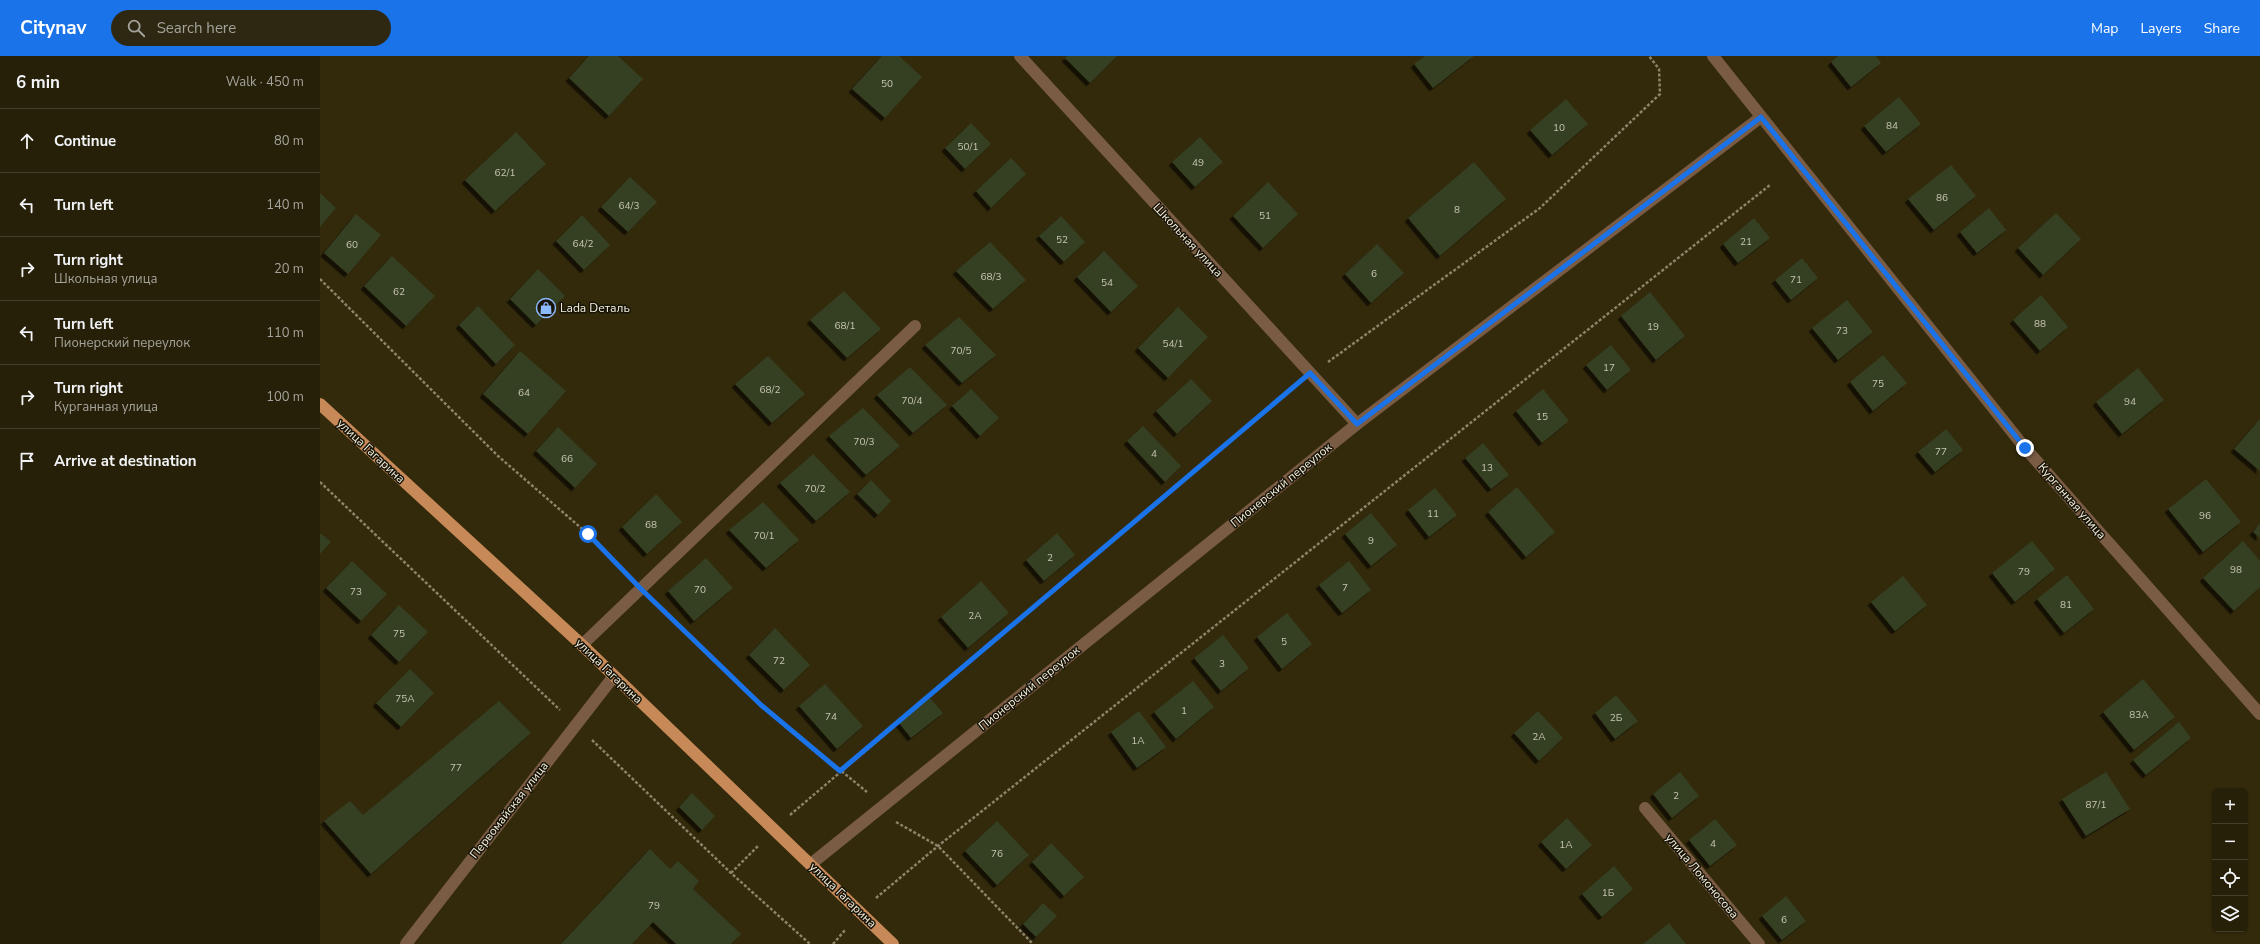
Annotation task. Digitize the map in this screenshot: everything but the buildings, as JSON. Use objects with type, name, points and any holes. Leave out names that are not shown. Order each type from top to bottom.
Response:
[{"type":"main road","name":"улица Гагарина","points":[[320,404],[582,645],[893,944]]},
{"type":"street","name":"Школьная улица","points":[[1020,56],[1357,424]]},
{"type":"street","name":"Курганная улица","points":[[1713,56],[2025,448],[2260,714]]},
{"type":"street","name":"Пионерский переулок","points":[[811,864],[1357,424],[1761,117]]},
{"type":"street","points":[[582,645],[915,326]]},
{"type":"street","name":"Первомайская улица","points":[[406,944],[614,676]]},
{"type":"street","name":"улица Ломоносова","points":[[1645,808],[1760,944]]},
{"type":"path","points":[[731,873],[774,829],[840,771],[1310,373],[1333,359],[1540,208],[1660,94],[1659,69],[1649,56]]},
{"type":"path","points":[[833,944],[860,912],[938,846],[1770,185]]},
{"type":"path","points":[[320,280],[498,456],[588,534],[641,589],[761,705],[840,771],[868,792]]},
{"type":"path","points":[[890,819],[938,846],[1033,944]]},
{"type":"place","name":"Lada Dеталь","points":[[546,308]]},
{"type":"route","points":[[588,534],[641,589],[761,705],[840,771],[1310,373],[1357,424],[1761,117],[2025,448]]}]
